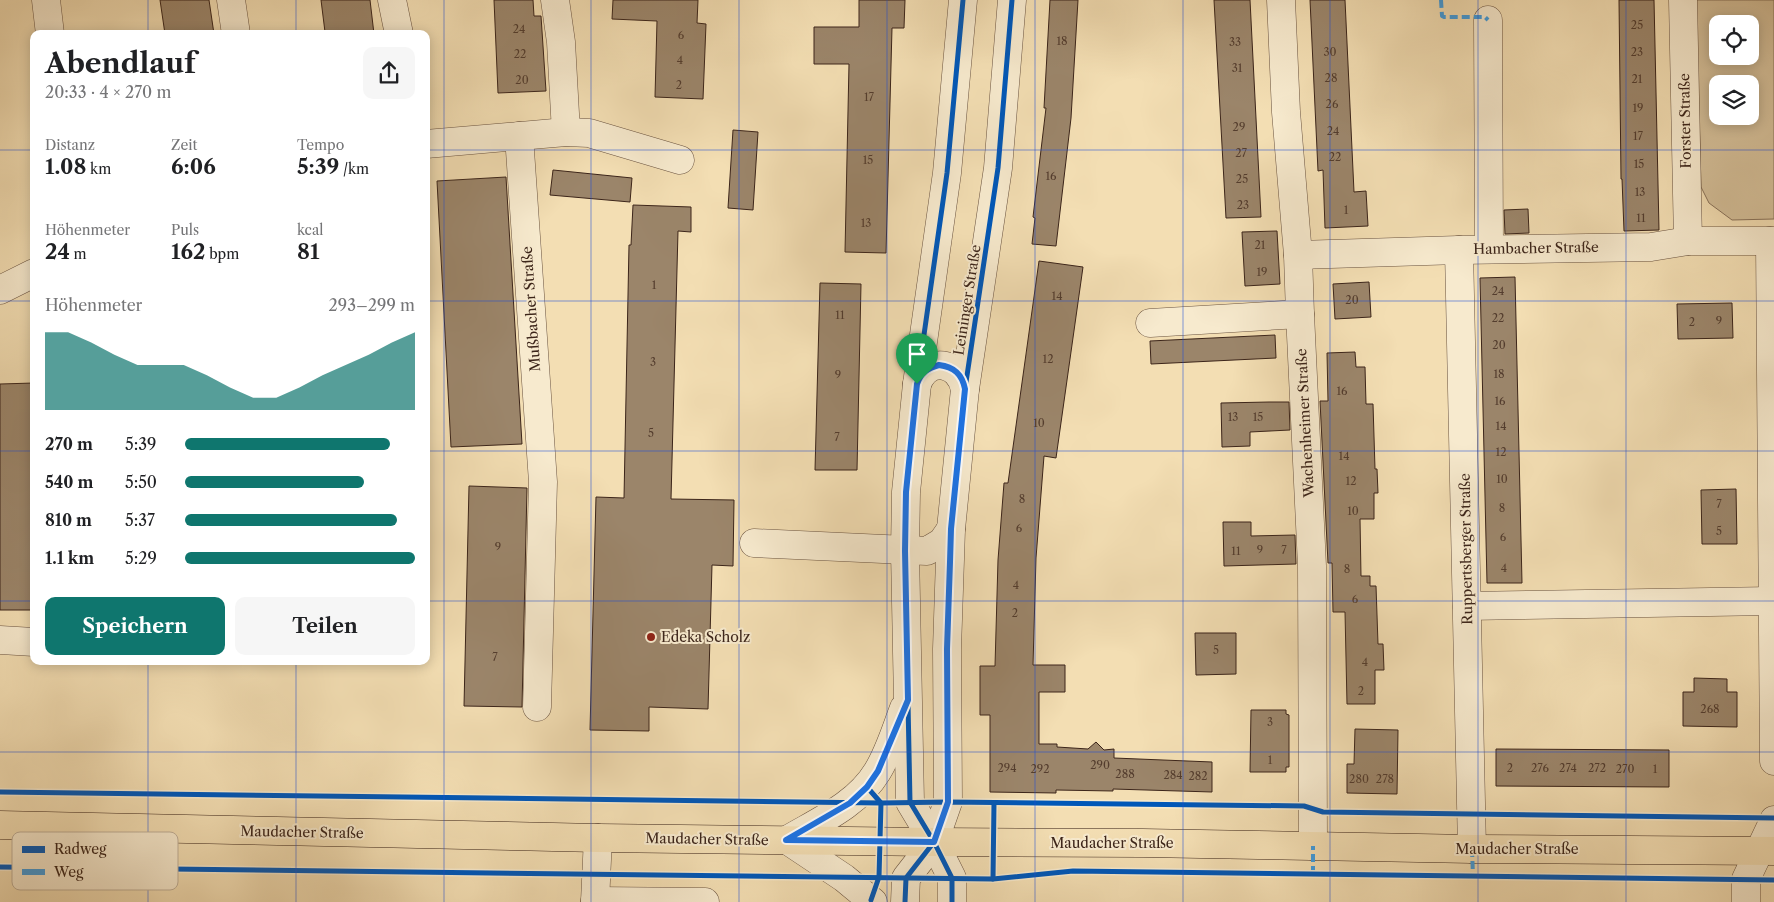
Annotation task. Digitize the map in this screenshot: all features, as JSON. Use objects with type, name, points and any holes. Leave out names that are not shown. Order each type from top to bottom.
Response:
[{"type":"main road","name":"Maudacher Straße","points":[[0,825],[598,838],[1767,851]]},
{"type":"street","points":[[46,0],[50,30]]},
{"type":"street","points":[[232,0],[236,30]]},
{"type":"street","points":[[392,0],[397,30]]},
{"type":"street","points":[[556,0],[561,42],[566,132]]},
{"type":"street","points":[[952,902],[952,878],[934,842],[910,802],[905,551],[906,492],[917,384],[948,173],[963,0]]},
{"type":"street","name":"Leininger Straße","points":[[905,902],[906,878],[934,842],[948,802],[947,649],[951,529],[965,389],[998,168],[1012,0]]},
{"type":"street","name":"Wachenheimer Straße","points":[[1281,0],[1286,112],[1298,255],[1312,566],[1313,846]]},
{"type":"street","name":"Forster Straße","points":[[1683,0],[1688,241]]},
{"type":"street","points":[[1488,20],[1489,249]]},
{"type":"street","points":[[430,144],[566,132],[588,133],[680,160]]},
{"type":"street","name":"Mußbacher Straße","points":[[519,136],[543,482],[537,707]]},
{"type":"street","name":"Hambacher Straße","points":[[1298,255],[1651,246],[1688,241],[1772,241]]},
{"type":"street","points":[[1772,241],[1774,761]]},
{"type":"street","name":"Ruppertsberger Straße","points":[[1459,250],[1472,849]]},
{"type":"street","points":[[0,290],[30,275]]},
{"type":"street","points":[[1150,323],[1300,314]]},
{"type":"street","points":[[917,384],[925,370],[939,365],[954,369],[963,381],[965,389]]},
{"type":"street","points":[[754,543],[927,551],[942,542],[951,529]]},
{"type":"street","points":[[1467,606],[1773,596]]},
{"type":"street","points":[[0,640],[30,642]]},
{"type":"street","points":[[873,902],[844,878],[786,840],[850,803],[867,787],[878,771],[908,700]]},
{"type":"street","points":[[1746,902],[1746,880],[1767,851],[1774,820]]},
{"type":"street","points":[[598,838],[595,901],[705,902]]},
{"type":"shaded area","points":[[1696,0],[1774,0],[1774,219],[1732,220],[1709,203],[1701,187]]},
{"type":"building","points":[[160,0],[209,0],[213,30],[164,30]]},
{"type":"building","points":[[321,0],[370,0],[374,30],[325,30]]},
{"type":"building","points":[[494,0],[533,0],[534,16],[541,16],[546,91],[498,93]]},
{"type":"building","points":[[613,0],[698,0],[697,23],[706,24],[703,99],[655,97],[657,21],[612,19]]},
{"type":"building","points":[[859,0],[905,0],[904,28],[892,28],[886,253],[845,252],[849,64],[814,64],[814,27],[859,27]]},
{"type":"building","points":[[1050,0],[1078,0],[1071,118],[1056,246],[1032,244],[1035,218],[1033,217],[1046,108],[1044,108]]},
{"type":"building","points":[[1214,0],[1250,0],[1261,217],[1226,218]]},
{"type":"building","points":[[1310,0],[1345,0],[1354,192],[1366,191],[1368,226],[1325,228],[1323,170],[1318,171]]},
{"type":"building","points":[[1619,0],[1654,0],[1659,230],[1624,231],[1621,179]]},
{"type":"building","points":[[733,130],[758,132],[753,210],[728,208]]},
{"type":"building","points":[[553,170],[632,178],[630,202],[550,195]]},
{"type":"building","points":[[506,177],[522,444],[451,447],[437,181]]},
{"type":"building","name":"Edeka Scholz","points":[[633,205],[691,207],[691,232],[678,231],[671,499],[734,500],[733,566],[712,565],[708,709],[649,707],[649,731],[590,730],[596,497],[624,498],[629,245],[631,245]]},
{"type":"building","points":[[1528,209],[1529,233],[1505,234],[1504,210]]},
{"type":"building","points":[[1277,231],[1280,284],[1245,286],[1242,232]]},
{"type":"building","points":[[1039,261],[1083,267],[1056,458],[1044,456],[1036,558],[1033,665],[1065,665],[1065,692],[1039,692],[1039,744],[1057,744],[1057,747],[1088,749],[1096,742],[1104,750],[1114,749],[1114,758],[1212,762],[1212,792],[1113,789],[1113,791],[1056,790],[1056,793],[990,792],[990,715],[980,715],[980,666],[995,666],[998,560],[1004,483],[1008,483]]},
{"type":"building","points":[[1515,277],[1522,583],[1487,583],[1480,278]]},
{"type":"building","points":[[1369,282],[1371,317],[1335,319],[1333,284]]},
{"type":"building","points":[[820,283],[861,284],[857,470],[815,470]]},
{"type":"building","points":[[1732,303],[1733,338],[1678,339],[1677,304]]},
{"type":"building","points":[[1275,335],[1276,358],[1151,364],[1150,341]]},
{"type":"building","points":[[1355,352],[1356,367],[1365,367],[1366,404],[1373,404],[1375,469],[1377,469],[1378,493],[1374,493],[1374,519],[1360,519],[1361,576],[1370,576],[1370,586],[1376,586],[1378,644],[1383,644],[1384,670],[1375,670],[1375,704],[1347,704],[1345,612],[1333,612],[1332,563],[1328,563],[1320,401],[1328,401],[1327,353]]},
{"type":"building","points":[[30,383],[30,610],[0,610],[0,384]]},
{"type":"building","points":[[1289,402],[1290,430],[1250,432],[1250,446],[1222,447],[1221,403]]},
{"type":"building","points":[[469,486],[527,488],[522,707],[464,706]]},
{"type":"building","points":[[1736,489],[1737,544],[1702,544],[1701,490]]},
{"type":"building","points":[[1223,522],[1251,522],[1251,536],[1295,535],[1296,564],[1224,566]]},
{"type":"building","points":[[1195,633],[1236,633],[1236,674],[1196,675]]},
{"type":"building","points":[[1694,678],[1727,679],[1727,692],[1737,692],[1737,727],[1683,726],[1683,692],[1694,692]]},
{"type":"building","points":[[1251,710],[1286,710],[1286,714],[1289,715],[1289,767],[1286,767],[1286,772],[1250,772]]},
{"type":"building","points":[[1355,729],[1398,730],[1397,794],[1347,793],[1347,764],[1354,764]]},
{"type":"building","points":[[1496,749],[1669,750],[1669,787],[1496,786]]},
{"type":"marked path","points":[[1441,0],[1442,16],[1444,17],[1485,17],[1488,20]]},
{"type":"marked path","points":[[1313,846],[1313,874]]},
{"type":"marked path","points":[[1472,849],[1473,876]]},
{"type":"cycle path","points":[[952,902],[952,878],[934,842],[910,802],[905,551],[906,492],[917,384],[947,173],[963,0]]},
{"type":"cycle path","points":[[905,902],[906,878],[934,842],[948,802],[947,649],[951,529],[965,389],[998,168],[1012,0]]},
{"type":"cycle path","points":[[851,803],[867,787],[878,771],[906,704]]},
{"type":"cycle path","points":[[867,787],[881,803],[879,877],[871,900]]},
{"type":"cycle path","points":[[0,792],[881,803],[1304,806],[1323,812],[1774,818]]},
{"type":"cycle path","points":[[993,879],[994,803]]},
{"type":"cycle path","points":[[0,867],[12,867]]},
{"type":"cycle path","points":[[178,869],[993,879],[1073,871],[1774,880]]},
{"type":"place","name":"Edeka Scholz","points":[[651,637]]},
{"type":"route","points":[[939,365],[954,369],[960,375],[965,389],[951,529],[947,649],[948,802],[934,842],[786,840],[850,803],[867,787],[878,771],[908,700],[905,551],[906,492],[917,384],[925,370],[939,365]]}]
